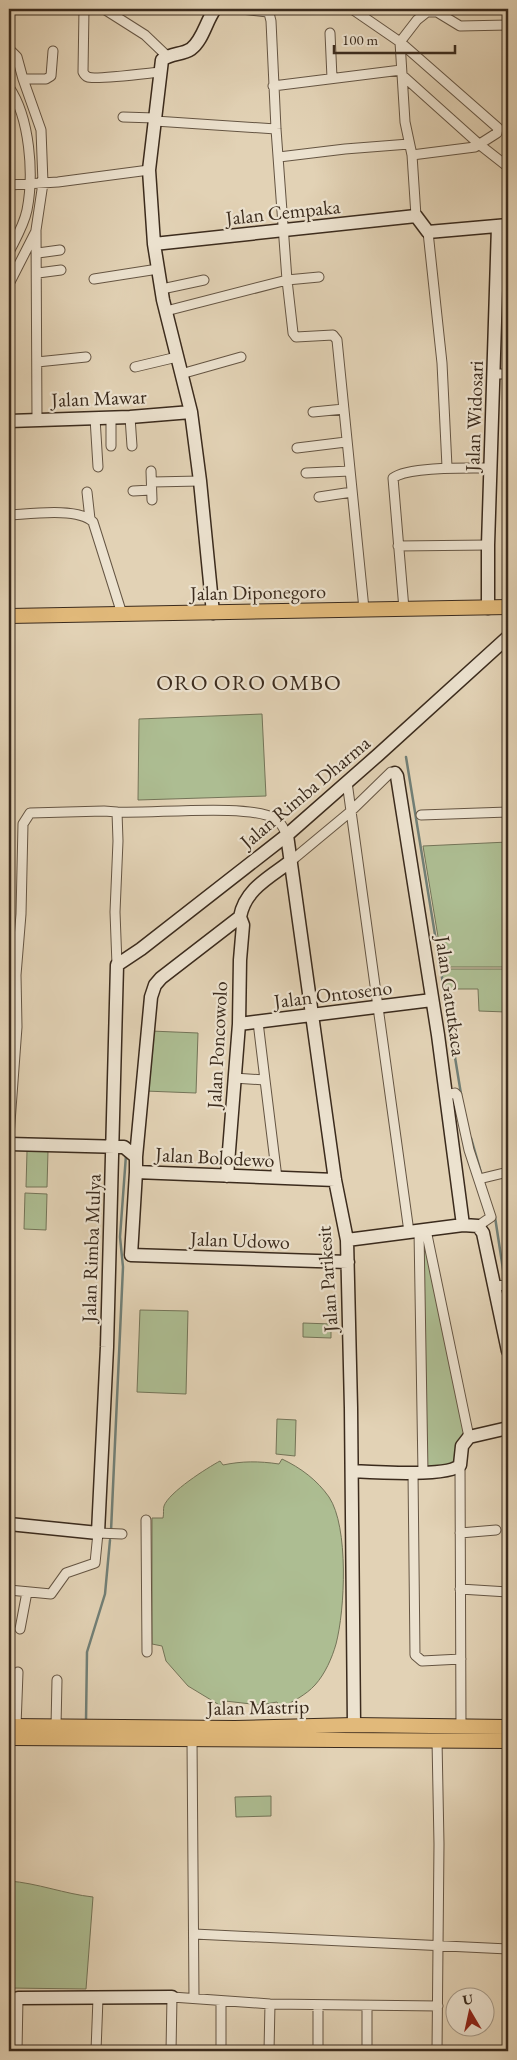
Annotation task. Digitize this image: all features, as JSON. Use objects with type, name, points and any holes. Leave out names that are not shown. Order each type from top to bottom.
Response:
[{"type":"main road","name":"Jalan Diponegoro","points":[[9,616],[508,607]]},
{"type":"main road","name":"Jalan Mastrip","points":[[9,1738],[86,1732],[354,1725],[508,1727]]},
{"type":"main road","name":"Jalan Mastrip","points":[[13,1726],[56,1726],[86,1732],[192,1740],[508,1741]]},
{"type":"street","points":[[84,9],[83,72],[88,78],[160,72]]},
{"type":"street","points":[[104,9],[145,35],[167,56]]},
{"type":"street","points":[[212,613],[200,480],[191,412],[166,311],[158,268],[154,244],[149,170],[162,60],[167,56],[187,52],[192,48],[198,42],[207,19],[215,9]]},
{"type":"street","points":[[242,9],[268,10],[271,21],[276,129],[292,329],[296,338],[333,336],[337,340],[364,609]]},
{"type":"street","points":[[352,9],[400,42],[496,125],[498,130],[480,145],[412,155]]},
{"type":"street","points":[[447,467],[442,363],[428,232],[416,216],[412,155],[405,122],[400,42],[417,20],[429,10],[443,15],[460,26],[508,25]]},
{"type":"street","points":[[330,33],[332,78]]},
{"type":"street","points":[[10,50],[18,57],[23,79],[41,130],[43,183],[36,230],[38,253],[36,420]]},
{"type":"street","points":[[23,79],[46,79],[51,76],[53,51]]},
{"type":"street","points":[[274,86],[332,78],[401,72],[480,145],[508,167]]},
{"type":"street","points":[[9,87],[17,101],[24,127],[31,184],[27,211],[9,252]]},
{"type":"street","points":[[123,117],[276,129]]},
{"type":"street","points":[[279,157],[409,144]]},
{"type":"street","points":[[9,185],[43,183],[149,170]]},
{"type":"street","name":"Jalan Cempaka","points":[[154,244],[416,216]]},
{"type":"street","points":[[428,232],[503,226]]},
{"type":"street","name":"Jalan Widosari","points":[[488,608],[490,468],[503,226]]},
{"type":"street","points":[[9,284],[36,230]]},
{"type":"street","points":[[38,253],[60,250]]},
{"type":"street","points":[[94,279],[158,268]]},
{"type":"street","points":[[38,273],[61,270]]},
{"type":"street","points":[[166,311],[287,280],[319,277]]},
{"type":"street","points":[[162,289],[204,280]]},
{"type":"street","points":[[37,362],[86,357]]},
{"type":"street","points":[[135,367],[177,357]]},
{"type":"street","points":[[181,374],[241,357]]},
{"type":"street","points":[[494,374],[508,374]]},
{"type":"street","points":[[313,412],[344,409]]},
{"type":"street","name":"Jalan Mawar","points":[[9,421],[130,417],[191,412]]},
{"type":"street","points":[[111,417],[111,446]]},
{"type":"street","points":[[130,417],[132,446]]},
{"type":"street","points":[[96,418],[98,467]]},
{"type":"street","points":[[297,448],[346,442]]},
{"type":"street","points":[[404,609],[393,478],[414,472],[447,467],[490,468]]},
{"type":"street","points":[[151,471],[152,500]]},
{"type":"street","points":[[306,473],[350,471]]},
{"type":"street","points":[[133,491],[152,486],[200,480]]},
{"type":"street","points":[[87,492],[90,519]]},
{"type":"street","points":[[318,497],[352,492]]},
{"type":"street","points":[[9,515],[70,513],[84,515],[90,519],[93,522],[122,614]]},
{"type":"street","points":[[398,546],[488,545]]},
{"type":"street","name":"Jalan Rimba Dharma","points":[[117,964],[141,949],[287,835],[508,637]]},
{"type":"street","points":[[136,1156],[151,997],[155,984],[240,917],[242,904],[251,891],[291,862],[350,812],[391,772],[395,773]]},
{"type":"street","name":"Jalan Gatutkaca","points":[[395,773],[432,1000],[463,1225]]},
{"type":"street","points":[[347,782],[379,1007],[418,1231],[469,1437]]},
{"type":"street","points":[[9,1136],[17,1027],[16,975],[21,914],[23,824],[30,813],[104,811],[251,812],[276,819],[281,823],[287,835]]},
{"type":"street","points":[[117,812],[118,841],[115,912],[117,964]]},
{"type":"street","points":[[421,815],[508,812]]},
{"type":"street","name":"Jalan Parikesit","points":[[287,835],[335,1180],[347,1240],[352,1471],[354,1725]]},
{"type":"street","name":"Jalan Poncowolo","points":[[227,1176],[239,1024],[240,960],[243,925],[240,917]]},
{"type":"street","name":"Jalan Rimba Mulya","points":[[99,1533],[114,1146],[117,964]]},
{"type":"street","name":"Jalan Ontoseno","points":[[239,1024],[432,1000]]},
{"type":"street","points":[[258,1022],[278,1178]]},
{"type":"street","points":[[234,1078],[265,1080]]},
{"type":"street","points":[[446,1095],[455,1093],[457,1095],[469,1150],[482,1178],[491,1217],[483,1227],[508,1351]]},
{"type":"street","points":[[9,1144],[114,1146]]},
{"type":"street","name":"Jalan Bolodewo","points":[[114,1146],[124,1147],[136,1156],[136,1172],[335,1180]]},
{"type":"street","name":"Jalan Udowo","points":[[136,1172],[131,1256],[348,1262]]},
{"type":"street","points":[[482,1178],[508,1172]]},
{"type":"street","points":[[347,1240],[463,1225],[483,1227]]},
{"type":"street","points":[[418,1231],[418,1472],[415,1655],[422,1661],[461,1659]]},
{"type":"street","points":[[494,1286],[508,1285]]},
{"type":"street","points":[[461,1726],[460,1465],[462,1446],[469,1437],[508,1428]]},
{"type":"street","points":[[352,1471],[418,1472],[452,1470],[460,1465]]},
{"type":"street","points":[[146,1520],[147,1652]]},
{"type":"street","points":[[9,1524],[121,1534]]},
{"type":"street","points":[[460,1533],[496,1530]]},
{"type":"street","points":[[9,1590],[51,1594],[66,1573],[75,1568],[95,1563],[99,1533]]},
{"type":"street","points":[[460,1589],[508,1592]]},
{"type":"street","points":[[20,1630],[27,1592]]},
{"type":"street","points":[[13,1726],[18,1672]]},
{"type":"street","points":[[56,1726],[57,1680]]},
{"type":"street","points":[[192,1740],[194,1998]]},
{"type":"street","points":[[437,1740],[440,1844],[437,2051]]},
{"type":"street","points":[[194,1934],[508,1949]]},
{"type":"street","points":[[17,2051],[14,1998],[194,1998],[221,2002],[270,2004],[438,2006]]},
{"type":"street","points":[[96,2051],[98,1998]]},
{"type":"street","points":[[171,2051],[172,1998]]},
{"type":"street","points":[[221,2002],[221,2051]]},
{"type":"street","points":[[269,2051],[270,2004]]},
{"type":"street","points":[[318,2005],[318,2051]]},
{"type":"street","points":[[367,2006],[367,2051]]},
{"type":"green space","points":[[262,714],[266,796],[138,800],[139,719]]},
{"type":"green space","points":[[508,842],[508,967],[443,967],[423,846]]},
{"type":"green space","points":[[440,969],[506,969],[506,1012],[479,1011],[478,989],[444,989]]},
{"type":"green space","points":[[151,1031],[198,1033],[196,1093],[145,1091]]},
{"type":"green space","points":[[27,1151],[48,1151],[47,1187],[26,1187]]},
{"type":"green space","points":[[25,1193],[47,1194],[46,1230],[24,1229]]},
{"type":"green space","points":[[428,1247],[464,1434],[454,1465],[426,1469],[422,1248]]},
{"type":"green space","points":[[140,1310],[188,1311],[186,1394],[137,1392]]},
{"type":"green space","points":[[303,1323],[331,1324],[331,1338],[303,1337]]},
{"type":"green space","points":[[277,1419],[296,1420],[295,1456],[276,1454]]},
{"type":"green space","points":[[282,1459],[302,1470],[324,1491],[329,1497],[340,1528],[343,1590],[342,1611],[336,1644],[328,1666],[319,1681],[299,1698],[280,1708],[277,1702],[260,1705],[225,1701],[221,1706],[188,1686],[166,1661],[162,1646],[152,1644],[152,1518],[163,1518],[164,1506],[173,1494],[220,1461],[223,1465],[251,1462],[279,1464]]},
{"type":"green space","points":[[271,1796],[271,1816],[236,1817],[235,1797]]},
{"type":"green space","points":[[9,1881],[93,1897],[86,1989],[9,1988]]},
{"type":"waterway","points":[[406,757],[461,1094]]},
{"type":"waterway","points":[[471,1138],[482,1176]]},
{"type":"waterway","points":[[111,1531],[123,1267],[120,1237],[126,1155]]},
{"type":"waterway","points":[[495,1217],[508,1302]]},
{"type":"waterway","points":[[86,1721],[87,1652],[105,1594],[110,1540]]},
{"type":"district","name":"ORO ORO OMBO","points":[[249,682]]}]
